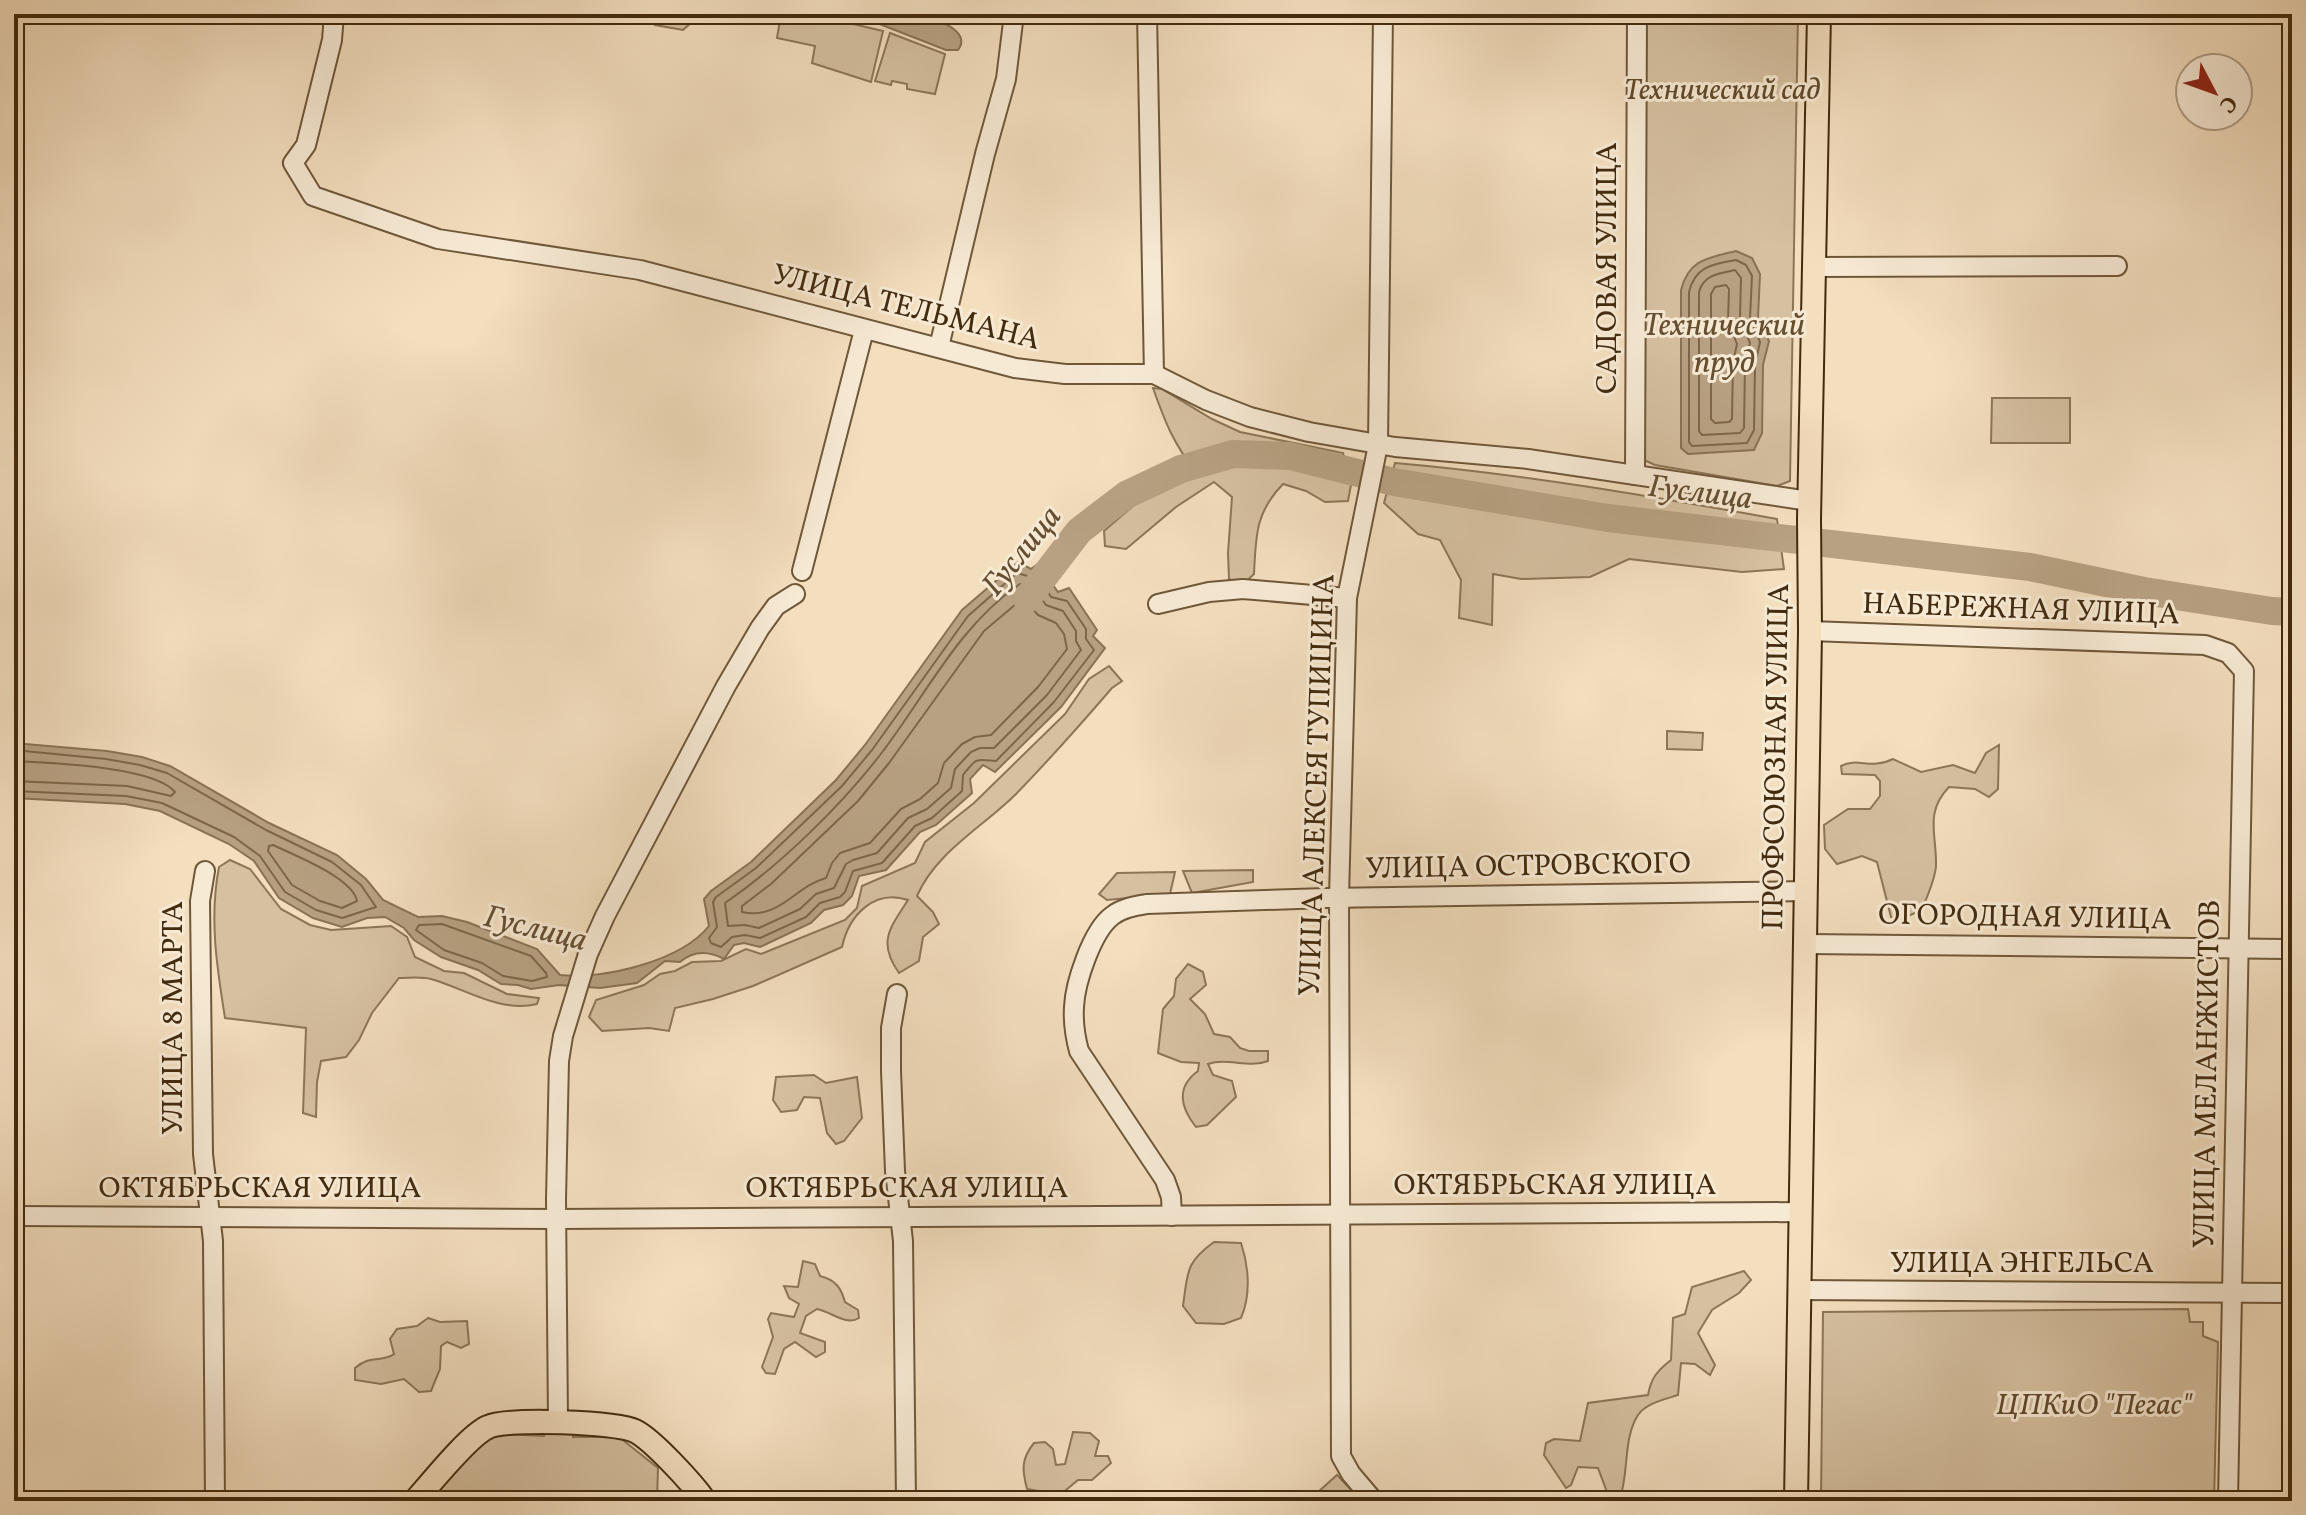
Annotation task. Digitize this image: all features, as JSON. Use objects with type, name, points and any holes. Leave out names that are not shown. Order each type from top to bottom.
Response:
[{"type":"main road","name":"ПРОФСОЮЗНАЯ УЛИЦА","points":[[1796,1501],[1810,631],[1808,563],[1819,14]]},
{"type":"main road","points":[[415,1501],[486,1428],[502,1423],[611,1425],[635,1431],[705,1501]]},
{"type":"street","name":"УЛИЦА ТЕЛЬМАНА","points":[[334,14],[332,40],[306,145],[293,163],[313,196],[438,239],[640,270],[1015,368],[1065,374],[1154,374],[1206,400],[1250,417],[1376,454],[1528,459],[1809,501]]},
{"type":"street","points":[[939,347],[1006,79],[1014,14]]},
{"type":"street","points":[[1147,14],[1154,374]]},
{"type":"street","name":"УЛИЦА АЛЕКСЕЯ ТУПИЦИНА","points":[[1374,1501],[1351,1474],[1341,1456],[1339,897],[1347,598],[1376,454],[1383,14]]},
{"type":"street","name":"САДОВАЯ УЛИЦА","points":[[1635,475],[1637,14]]},
{"type":"street","points":[[1814,267],[2117,266]]},
{"type":"street","points":[[802,571],[864,330]]},
{"type":"street","points":[[1158,604],[1209,592],[1243,589],[1347,598]]},
{"type":"street","points":[[558,1423],[556,1219],[559,1061],[571,1013],[588,954],[605,916],[746,651],[776,606],[795,594]]},
{"type":"street","name":"НАБЕРЕЖНАЯ УЛИЦА","points":[[1810,631],[2205,645],[2228,653]]},
{"type":"street","name":"УЛИЦА МЕЛАНЖИСТОВ","points":[[2228,653],[2244,671],[2228,1501]]},
{"type":"street","name":"УЛИЦА 8 МАРТА","points":[[205,871],[200,901],[203,1143],[210,1217],[215,1501]]},
{"type":"street","name":"УЛИЦА ОСТРОВСКОГО","points":[[1172,1216],[1171,1197],[1165,1180],[1079,1051],[1074,1030],[1076,989],[1094,940],[1102,925],[1113,915],[1147,904],[1339,897],[1806,891]]},
{"type":"street","name":"ОГОРОДНАЯ УЛИЦА","points":[[1805,944],[2292,949]]},
{"type":"street","points":[[897,994],[891,1028],[891,1071],[895,1171],[903,1241],[906,1501]]},
{"type":"street","name":"ОКТЯБРЬСКАЯ УЛИЦА","points":[[14,1216],[556,1219],[1801,1212]]},
{"type":"street","name":"УЛИЦА ЭНГЕЛЬСА","points":[[1800,1290],[2292,1293]]},
{"type":"green space","points":[[647,14],[694,14],[692,22],[683,30],[655,25]]},
{"type":"green space","points":[[781,14],[811,14],[883,31],[871,82],[812,63],[815,46],[777,38]]},
{"type":"green space","name":"Технический сад","points":[[1647,14],[1798,14],[1790,481],[1777,486],[1655,465],[1644,460],[1645,222],[1641,219]]},
{"type":"green space","points":[[890,33],[945,54],[935,94],[907,89],[907,84],[892,81],[891,85],[875,81]]},
{"type":"green space","points":[[1153,388],[1162,389],[1240,432],[1343,453],[1351,485],[1348,501],[1325,502],[1306,491],[1283,484],[1262,515],[1254,574],[1242,585],[1229,579],[1232,497],[1214,482],[1176,507],[1126,549],[1105,546],[1104,531],[1147,494],[1196,471],[1176,442]]},
{"type":"green space","points":[[1992,398],[2070,398],[2070,443],[1991,443]]},
{"type":"green space","points":[[1395,463],[1539,479],[1777,519],[1784,569],[1742,572],[1629,559],[1590,577],[1521,579],[1493,574],[1492,625],[1459,618],[1461,580],[1440,540],[1418,534],[1384,503]]},
{"type":"green space","points":[[1109,666],[1122,681],[1112,688],[1016,794],[948,853],[925,880],[917,896],[933,912],[939,924],[923,937],[919,961],[899,973],[892,962],[888,935],[908,900],[884,898],[865,907],[857,915],[842,947],[753,986],[675,1008],[669,1031],[649,1028],[602,1031],[589,1017],[596,1000],[644,985],[660,974],[675,971],[692,962],[721,961],[746,949],[761,954],[845,920],[857,908],[862,886],[915,863],[925,842],[974,803],[1065,714],[1089,679]]},
{"type":"green space","points":[[1667,731],[1703,733],[1702,750],[1667,749]]},
{"type":"green space","points":[[1999,745],[1998,789],[1989,797],[1975,789],[1949,787],[1934,815],[1935,871],[1922,910],[1899,920],[1891,917],[1877,862],[1862,856],[1837,864],[1825,849],[1824,825],[1848,809],[1870,809],[1880,796],[1880,781],[1875,775],[1842,774],[1841,766],[1893,759],[1921,772],[1953,765],[1975,773],[1986,753]]},
{"type":"green space","points":[[230,860],[250,869],[281,909],[310,925],[331,930],[391,926],[407,937],[415,957],[444,971],[464,973],[507,994],[539,998],[537,1004],[496,1003],[431,979],[399,978],[372,1013],[359,1040],[346,1057],[321,1061],[316,1117],[303,1113],[306,1028],[225,1018],[214,924],[219,867]]},
{"type":"green space","points":[[1253,870],[1253,882],[1192,893],[1183,871]]},
{"type":"green space","points":[[1175,872],[1170,894],[1107,900],[1099,894],[1117,873]]},
{"type":"green space","points":[[1188,964],[1203,972],[1206,985],[1190,999],[1205,1014],[1214,1034],[1230,1037],[1240,1048],[1249,1051],[1268,1051],[1268,1061],[1260,1063],[1208,1064],[1213,1075],[1232,1081],[1236,1097],[1207,1125],[1196,1127],[1186,1112],[1183,1090],[1198,1071],[1199,1063],[1181,1062],[1158,1053],[1163,1009],[1174,996],[1176,979]]},
{"type":"green space","points":[[814,1075],[826,1083],[857,1077],[862,1118],[844,1141],[836,1144],[827,1133],[820,1098],[804,1097],[797,1110],[781,1112],[773,1100],[776,1077]]},
{"type":"green space","points":[[1214,1242],[1241,1243],[1247,1271],[1246,1300],[1241,1318],[1224,1324],[1196,1323],[1183,1306],[1187,1276],[1198,1256]]},
{"type":"green space","points":[[803,1261],[815,1264],[820,1276],[837,1285],[845,1302],[858,1310],[859,1318],[844,1319],[817,1309],[806,1316],[800,1333],[825,1342],[825,1352],[816,1357],[795,1342],[784,1349],[775,1374],[766,1373],[762,1367],[773,1337],[768,1319],[771,1313],[794,1317],[799,1304],[789,1298],[784,1286],[798,1287]]},
{"type":"green space","points":[[1744,1271],[1751,1280],[1739,1293],[1712,1310],[1698,1333],[1715,1365],[1710,1375],[1695,1364],[1681,1363],[1678,1395],[1651,1404],[1633,1424],[1620,1498],[1607,1492],[1598,1468],[1578,1467],[1571,1485],[1566,1488],[1544,1455],[1546,1443],[1554,1439],[1580,1441],[1588,1403],[1648,1395],[1655,1375],[1671,1360],[1673,1318],[1685,1314],[1692,1287]]},
{"type":"green space","name":"ЦПКиО \"Пегас\"","points":[[2188,1309],[2190,1322],[2203,1322],[2203,1336],[2218,1342],[2214,1501],[1821,1501],[1823,1312]]},
{"type":"green space","points":[[428,1318],[440,1322],[467,1321],[469,1344],[461,1348],[447,1342],[441,1346],[440,1369],[431,1391],[419,1392],[404,1379],[381,1384],[355,1380],[355,1368],[361,1364],[394,1354],[390,1339],[397,1329],[417,1326]]},
{"type":"green space","points":[[1073,1432],[1090,1433],[1099,1441],[1095,1456],[1108,1456],[1111,1463],[1092,1480],[1078,1480],[1060,1495],[1027,1489],[1024,1465],[1034,1443],[1045,1442],[1053,1449],[1056,1465],[1065,1464]]},
{"type":"green space","points":[[545,1433],[573,1433],[573,1437],[619,1437],[658,1468],[657,1501],[424,1501],[486,1438],[503,1434],[544,1436]]},
{"type":"green space","points":[[1337,1475],[1362,1501],[1308,1501]]},
{"type":"green space","points":[[1700,1491],[1765,1491],[1765,1501],[1699,1501]]},
{"type":"water","points":[[854,14],[919,14],[950,26],[960,37],[961,43],[958,50],[946,50]]},
{"type":"water","name":"Технический пруд","points":[[1736,251],[1752,258],[1760,274],[1758,318],[1769,341],[1763,365],[1762,433],[1754,450],[1688,454],[1681,448],[1681,290],[1695,266],[1708,258]]},
{"type":"water","points":[[1042,561],[1058,576],[1053,585],[1058,592],[1069,588],[1097,630],[1093,636],[1105,648],[1061,707],[995,772],[983,765],[970,779],[972,793],[936,825],[920,832],[886,870],[859,876],[852,896],[843,905],[824,910],[811,923],[760,947],[744,943],[734,945],[724,959],[702,953],[680,962],[665,961],[637,983],[600,988],[559,985],[531,989],[501,984],[478,970],[441,957],[385,917],[367,918],[342,927],[313,918],[279,898],[254,861],[229,844],[160,811],[125,804],[14,798],[14,743],[142,757],[170,766],[269,823],[337,855],[366,879],[383,900],[418,917],[442,916],[467,922],[537,949],[560,975],[619,971],[640,966],[680,949],[709,926],[704,899],[751,862],[836,780],[865,745],[962,610],[1018,562],[1031,569]]},
{"type":"waterway","name":"Гуслица","points":[[1027,599],[1079,531],[1126,495],[1181,469],[1233,454],[1290,456],[1394,482],[1608,518],[2030,567],[2144,591],[2292,612]]}]
